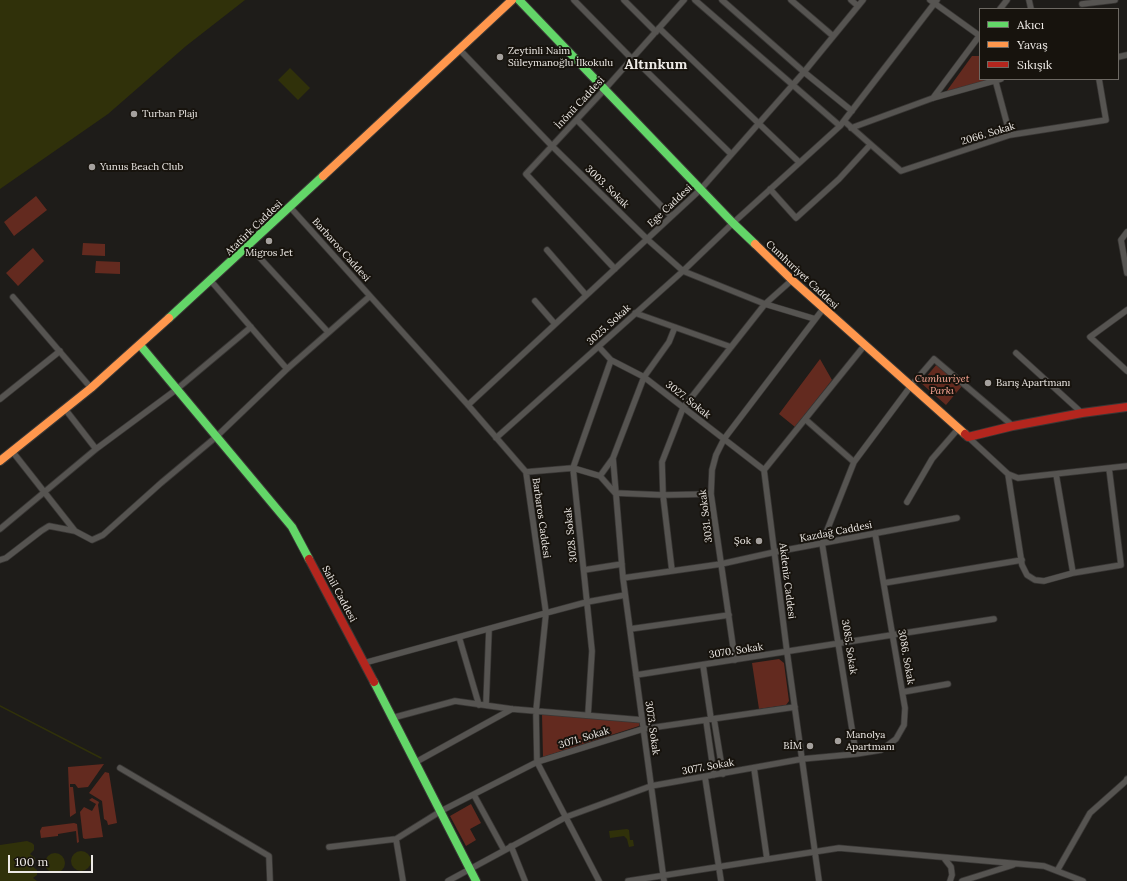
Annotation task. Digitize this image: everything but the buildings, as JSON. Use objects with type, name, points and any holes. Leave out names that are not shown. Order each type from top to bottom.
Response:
[{"type":"street","name":"Atatürk Caddesi","points":[[1,459],[91,388],[211,282],[512,0]]},
{"type":"street","name":"Cumhuriyet Caddesi","points":[[518,0],[733,223],[823,309],[968,437]]},
{"type":"street","points":[[574,0],[731,154]]},
{"type":"street","points":[[624,0],[799,162]]},
{"type":"street","name":"İnönü Caddesi","points":[[615,269],[526,174],[605,90],[684,0]]},
{"type":"street","points":[[695,0],[792,85],[842,124],[851,128],[870,145],[839,179],[796,218],[770,189]]},
{"type":"street","points":[[722,0],[804,72],[852,111]]},
{"type":"street","points":[[791,0],[833,36]]},
{"type":"street","points":[[851,0],[858,6]]},
{"type":"street","name":"Ege Caddesi","points":[[468,405],[701,189],[804,72],[863,0]]},
{"type":"street","points":[[1001,8],[1007,0]]},
{"type":"street","points":[[1083,4],[1115,0]]},
{"type":"street","points":[[934,1],[979,35]]},
{"type":"street","name":"3025. Sokak","points":[[496,438],[683,271],[733,223],[842,124],[934,1]]},
{"type":"street","points":[[933,98],[979,37]]},
{"type":"street","name":"3003. Sokak","points":[[459,49],[552,146],[647,239],[683,271],[765,304],[815,319]]},
{"type":"street","points":[[851,128],[933,98],[994,80]]},
{"type":"street","points":[[997,80],[1010,135]]},
{"type":"street","name":"2066. Sokak","points":[[870,145],[901,172],[1010,135],[1106,120],[1098,80]]},
{"type":"street","points":[[577,120],[671,216]]},
{"type":"street","name":"Barbaros Caddesi","points":[[290,207],[468,405],[526,472],[546,612],[536,711],[537,762],[599,881]]},
{"type":"street","points":[[1127,232],[1120,240],[1127,273]]},
{"type":"street","points":[[250,246],[328,332]]},
{"type":"street","points":[[547,250],[586,295]]},
{"type":"street","points":[[672,571],[663,495],[662,462],[682,408],[765,304],[792,280]]},
{"type":"street","points":[[211,282],[287,369]]},
{"type":"street","points":[[0,560],[17,551],[49,526],[75,531],[92,540],[103,535],[161,483],[216,437],[287,369],[370,296]]},
{"type":"street","points":[[13,297],[91,388]]},
{"type":"street","points":[[535,301],[555,324]]},
{"type":"street","name":"3031. Sokak","points":[[735,660],[711,494],[712,470],[716,455],[724,439],[823,309]]},
{"type":"street","points":[[1127,310],[1090,337],[1127,372]]},
{"type":"street","points":[[635,313],[731,347]]},
{"type":"street","points":[[0,528],[45,493],[96,449],[177,389],[251,327]]},
{"type":"street","points":[[600,476],[613,458],[644,377],[670,342],[675,327]]},
{"type":"street","name":"Sahil Caddesi","points":[[140,345],[292,527],[416,762],[476,881]]},
{"type":"street","points":[[764,470],[864,346]]},
{"type":"street","name":"3027. Sokak","points":[[599,347],[611,360],[644,377],[682,408],[764,470]]},
{"type":"street","points":[[0,400],[60,351]]},
{"type":"street","points":[[1016,353],[1082,413]]},
{"type":"street","points":[[822,544],[854,462],[910,387],[934,359],[1013,426]]},
{"type":"street","name":"3028. Sokak","points":[[588,715],[592,651],[573,468],[611,360]]},
{"type":"street","points":[[968,437],[1013,426],[1082,413],[1127,407]]},
{"type":"street","points":[[65,409],[96,449]]},
{"type":"street","points":[[805,420],[854,462]]},
{"type":"street","points":[[907,502],[932,459],[958,429]]},
{"type":"street","points":[[968,437],[1008,474],[1018,478],[1127,466]]},
{"type":"street","points":[[12,451],[75,531]]},
{"type":"street","name":"3073. Sokak","points":[[613,458],[625,595],[663,879]]},
{"type":"street","points":[[526,472],[573,468],[600,476],[615,493],[663,495],[711,494]]},
{"type":"street","points":[[1008,474],[1022,565],[1027,575],[1035,580],[1044,581],[1073,573],[1121,565],[1109,468]]},
{"type":"street","name":"Akdeniz Caddesi","points":[[764,470],[787,652],[819,881]]},
{"type":"street","points":[[1056,474],[1073,573]]},
{"type":"street","name":"Kazdağ Caddesi","points":[[623,578],[721,564],[775,552],[957,518]]},
{"type":"street","name":"3086. Sokak","points":[[856,754],[881,750],[896,739],[904,725],[906,708],[876,534]]},
{"type":"street","name":"3085. Sokak","points":[[822,544],[856,754]]},
{"type":"street","points":[[884,583],[1022,560]]},
{"type":"street","points":[[584,570],[622,564]]},
{"type":"street","points":[[364,663],[546,612],[625,595]]},
{"type":"street","points":[[630,629],[729,615]]},
{"type":"street","name":"3070. Sokak","points":[[636,675],[994,619]]},
{"type":"street","points":[[486,706],[489,629]]},
{"type":"street","points":[[459,637],[479,704]]},
{"type":"street","points":[[703,665],[710,719],[714,776]]},
{"type":"street","points":[[903,692],[948,684]]},
{"type":"street","points":[[392,718],[455,701],[512,709],[642,720]]},
{"type":"street","name":"3071. Sokak","points":[[396,839],[441,811],[537,762],[643,729],[795,707]]},
{"type":"street","points":[[416,762],[512,709]]},
{"type":"street","points":[[710,719],[723,774]]},
{"type":"street","name":"3077. Sokak","points":[[448,881],[566,817],[651,786],[802,760],[856,754]]},
{"type":"street","points":[[120,768],[269,856],[270,881]]},
{"type":"street","points":[[754,768],[767,859]]},
{"type":"street","points":[[705,777],[721,881]]},
{"type":"street","points":[[1058,871],[1090,814],[1127,779]]},
{"type":"street","points":[[474,794],[504,850]]},
{"type":"street","points":[[329,847],[396,839],[403,881]]},
{"type":"street","points":[[511,846],[525,881]]},
{"type":"street","points":[[628,881],[663,879],[719,867],[840,848],[1044,866],[1083,881]]},
{"type":"street","points":[[944,858],[951,867],[952,875],[950,881]]},
{"type":"street","points":[[962,881],[1016,864]]},
{"type":"green space","points":[[972,56],[979,56],[979,80],[988,80],[946,92]]},
{"type":"green space","points":[[36,196],[47,210],[14,236],[4,222]]},
{"type":"green space","points":[[83,243],[105,244],[105,256],[82,255]]},
{"type":"green space","points":[[33,248],[44,261],[18,286],[6,273]]},
{"type":"green space","points":[[96,261],[120,262],[120,274],[95,273]]},
{"type":"green space","points":[[820,359],[832,380],[795,427],[779,414]]},
{"type":"green space","name":"Cumhuriyet Parkı","points":[[937,364],[962,386],[946,405],[921,383]]},
{"type":"green space","points":[[779,659],[784,663],[789,701],[786,705],[759,709],[752,663]]},
{"type":"green space","points":[[542,714],[639,720],[640,723],[639,726],[543,757]]},
{"type":"green space","points":[[104,764],[88,787],[78,788],[75,784],[70,784],[70,787],[73,787],[76,813],[70,817],[68,767]]},
{"type":"green space","points":[[105,772],[109,773],[117,823],[108,825],[107,821],[104,819],[102,801],[89,793]]},
{"type":"green space","points":[[92,798],[99,802],[98,805],[103,837],[85,839],[83,838],[80,812],[84,807],[92,811],[96,804],[89,800]]},
{"type":"green space","points":[[471,804],[481,823],[470,829],[476,840],[466,846],[450,816]]},
{"type":"green space","points":[[74,823],[77,824],[79,842],[77,843],[76,831],[58,834],[58,836],[41,838],[40,831],[42,827]]},
{"type":"shaded area","points":[[0,0],[245,0],[186,46],[108,114],[0,189]]},
{"type":"shaded area","points":[[290,68],[310,88],[298,100],[278,80]]},
{"type":"shaded area","points":[[629,830],[630,840],[633,840],[634,846],[629,847],[627,839],[624,836],[610,838],[609,831]]},
{"type":"shaded area","points":[[27,841],[34,845],[34,850],[30,854],[35,858],[35,863],[32,866],[37,870],[37,875],[33,878],[37,881],[0,881],[0,845]]},
{"type":"shaded area","points":[[81,851],[88,854],[91,861],[88,868],[81,871],[74,868],[71,861],[74,854]]},
{"type":"shaded area","points":[[55,853],[62,856],[65,863],[62,870],[55,873],[48,870],[45,863],[48,856]]},
{"type":"waterway","points":[[0,706],[101,758]]},
{"type":"traffic: fast","points":[[519,0],[733,223],[755,244]]},
{"type":"traffic: fast","points":[[169,318],[323,176]]},
{"type":"traffic: fast","points":[[140,345],[292,527],[309,559]]},
{"type":"traffic: fast","points":[[374,682],[476,881]]},
{"type":"traffic: slow","points":[[323,176],[512,0]]},
{"type":"traffic: slow","points":[[755,244],[792,280],[965,434]]},
{"type":"traffic: slow","points":[[0,461],[91,388],[169,318]]},
{"type":"traffic: jam","points":[[965,434],[968,437],[1013,426],[1082,413],[1127,407]]},
{"type":"traffic: jam","points":[[309,559],[374,682]]},
{"type":"place","name":"Zeytinli Naim Süleymanoğlu İlkokulu","points":[[500,57]]},
{"type":"place","name":"Turban Plajı","points":[[134,114]]},
{"type":"place","name":"Yunus Beach Club","points":[[92,167]]},
{"type":"place","name":"Migros Jet","points":[[269,241]]},
{"type":"place","name":"Barış Apartmanı","points":[[988,383]]},
{"type":"place","name":"Şok","points":[[759,541]]},
{"type":"place","name":"Manolya Apartmanı","points":[[838,741]]},
{"type":"place","name":"BİM","points":[[810,746]]},
{"type":"district","name":"Altınkum","points":[[656,65]]}]
